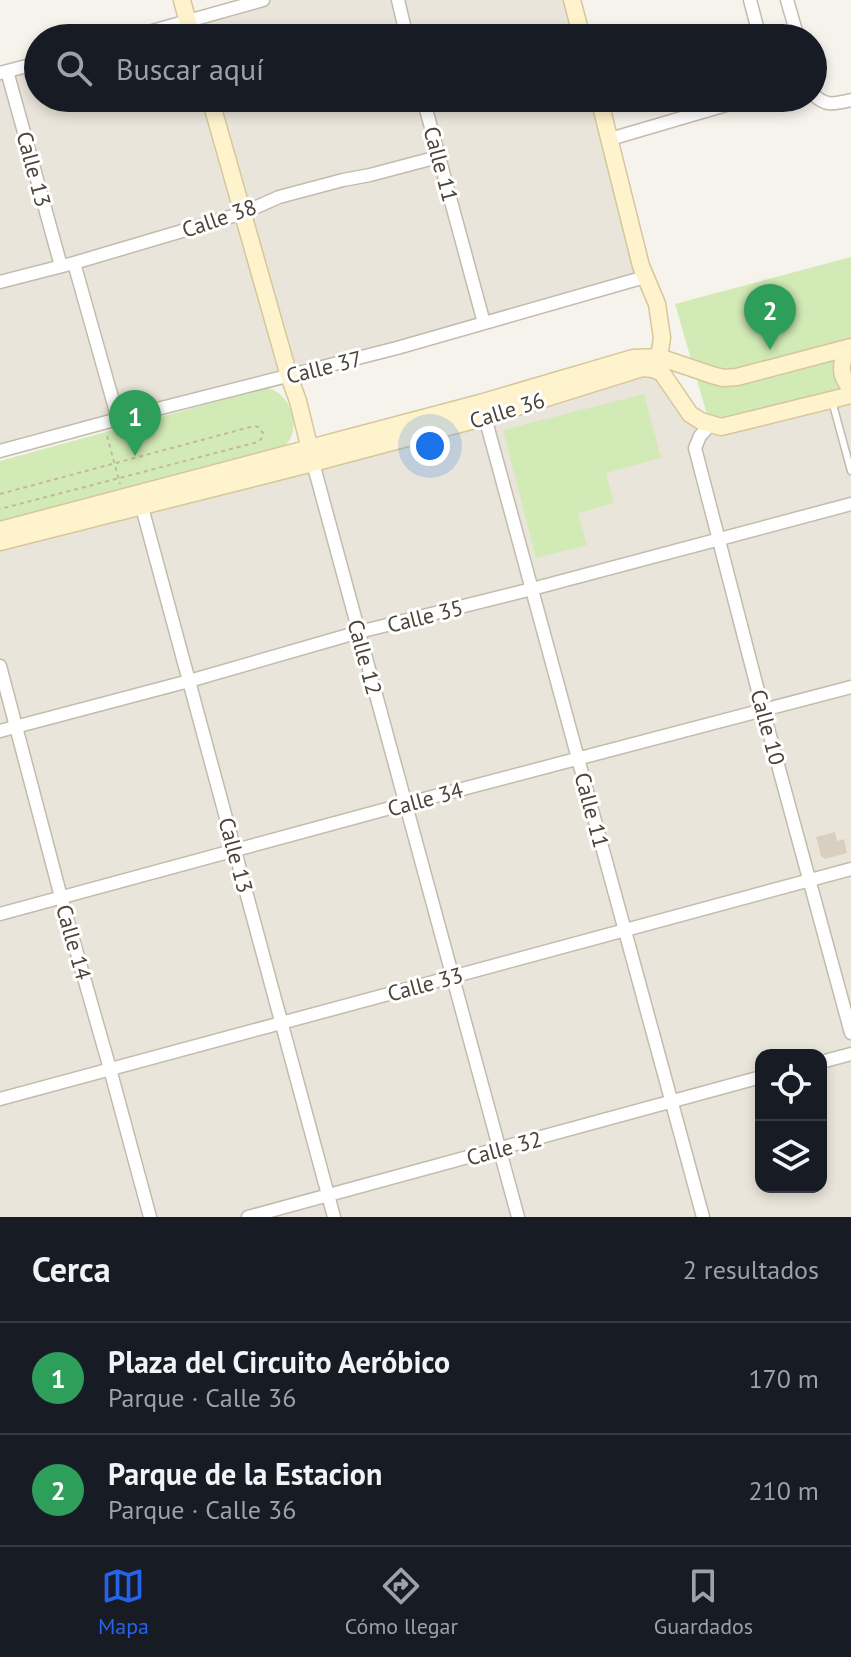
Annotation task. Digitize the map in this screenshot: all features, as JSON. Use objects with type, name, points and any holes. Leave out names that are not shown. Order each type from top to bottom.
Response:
[{"type":"street","points":[[182,0],[188,24]]},
{"type":"street","points":[[205,24],[263,0]]},
{"type":"street","points":[[398,0],[404,24]]},
{"type":"street","points":[[572,0],[578,24]]},
{"type":"street","points":[[750,0],[756,24]]},
{"type":"street","points":[[787,0],[794,24]]},
{"type":"street","points":[[4,72],[24,67]]},
{"type":"street","name":"Calle 13","points":[[4,72],[118,419]]},
{"type":"street","points":[[827,104],[851,100]]},
{"type":"street","name":"Calle 12","points":[[214,112],[298,401],[518,1217]]},
{"type":"street","name":"Calle 11","points":[[427,112],[484,323]]},
{"type":"street","points":[[603,112],[641,266],[654,294],[661,324],[659,357]]},
{"type":"street","points":[[610,139],[702,112]]},
{"type":"street","name":"Calle 38","points":[[0,282],[243,213],[279,197],[438,157]]},
{"type":"street","name":"Calle 37","points":[[0,451],[397,348],[645,277]]},
{"type":"street","points":[[851,348],[844,356],[841,369],[851,388]]},
{"type":"street","name":"Calle 36","points":[[483,410],[633,358],[659,357],[723,378],[851,348]]},
{"type":"street","name":"Calle 36","points":[[0,530],[312,456],[642,368],[662,373],[690,414],[710,425]]},
{"type":"street","points":[[710,425],[721,427],[737,424],[851,395]]},
{"type":"street","name":"Calle 11","points":[[483,410],[703,1217]]},
{"type":"street","name":"Calle 10","points":[[710,425],[695,448],[851,1033]]},
{"type":"street","name":"Calle 13","points":[[134,498],[189,681],[334,1217]]},
{"type":"street","name":"Calle 36","points":[[0,542],[134,498]]},
{"type":"street","name":"Calle 35","points":[[0,731],[359,632],[851,504]]},
{"type":"street","name":"Calle 14","points":[[0,666],[150,1217]]},
{"type":"street","name":"Calle 34","points":[[0,914],[851,687]]},
{"type":"street","name":"Calle 33","points":[[0,1099],[851,869]]},
{"type":"street","points":[[827,1060],[851,1054]]},
{"type":"street","name":"Calle 32","points":[[248,1217],[755,1079]]},
{"type":"lane","points":[[832,399],[848,447],[851,471]]},
{"type":"path","points":[[103,423],[118,479],[134,498]]},
{"type":"path","points":[[0,494],[254,426],[263,433],[258,442],[0,509]]},
{"type":"shaded area","points":[[263,0],[572,0],[578,24],[177,24]]},
{"type":"shaded area","points":[[24,67],[24,112],[603,112],[645,277],[0,451],[0,73]]},
{"type":"shaded area","points":[[653,369],[701,421],[851,395],[851,1217],[0,1217],[0,542]]},
{"type":"green space","points":[[851,257],[851,395],[710,425],[675,304]]},
{"type":"green space","points":[[266,388],[282,396],[292,412],[293,431],[281,448],[0,523],[0,461]]},
{"type":"green space","points":[[644,394],[661,458],[606,473],[614,503],[578,513],[587,545],[536,558],[503,430]]},
{"type":"building","points":[[835,832],[837,841],[844,839],[847,853],[825,859],[821,856],[816,837]]},
{"type":"place","name":"Parque de la Estacion","points":[[770,350]]},
{"type":"place","name":"Plaza del Circuito Aeróbico","points":[[135,456]]}]
